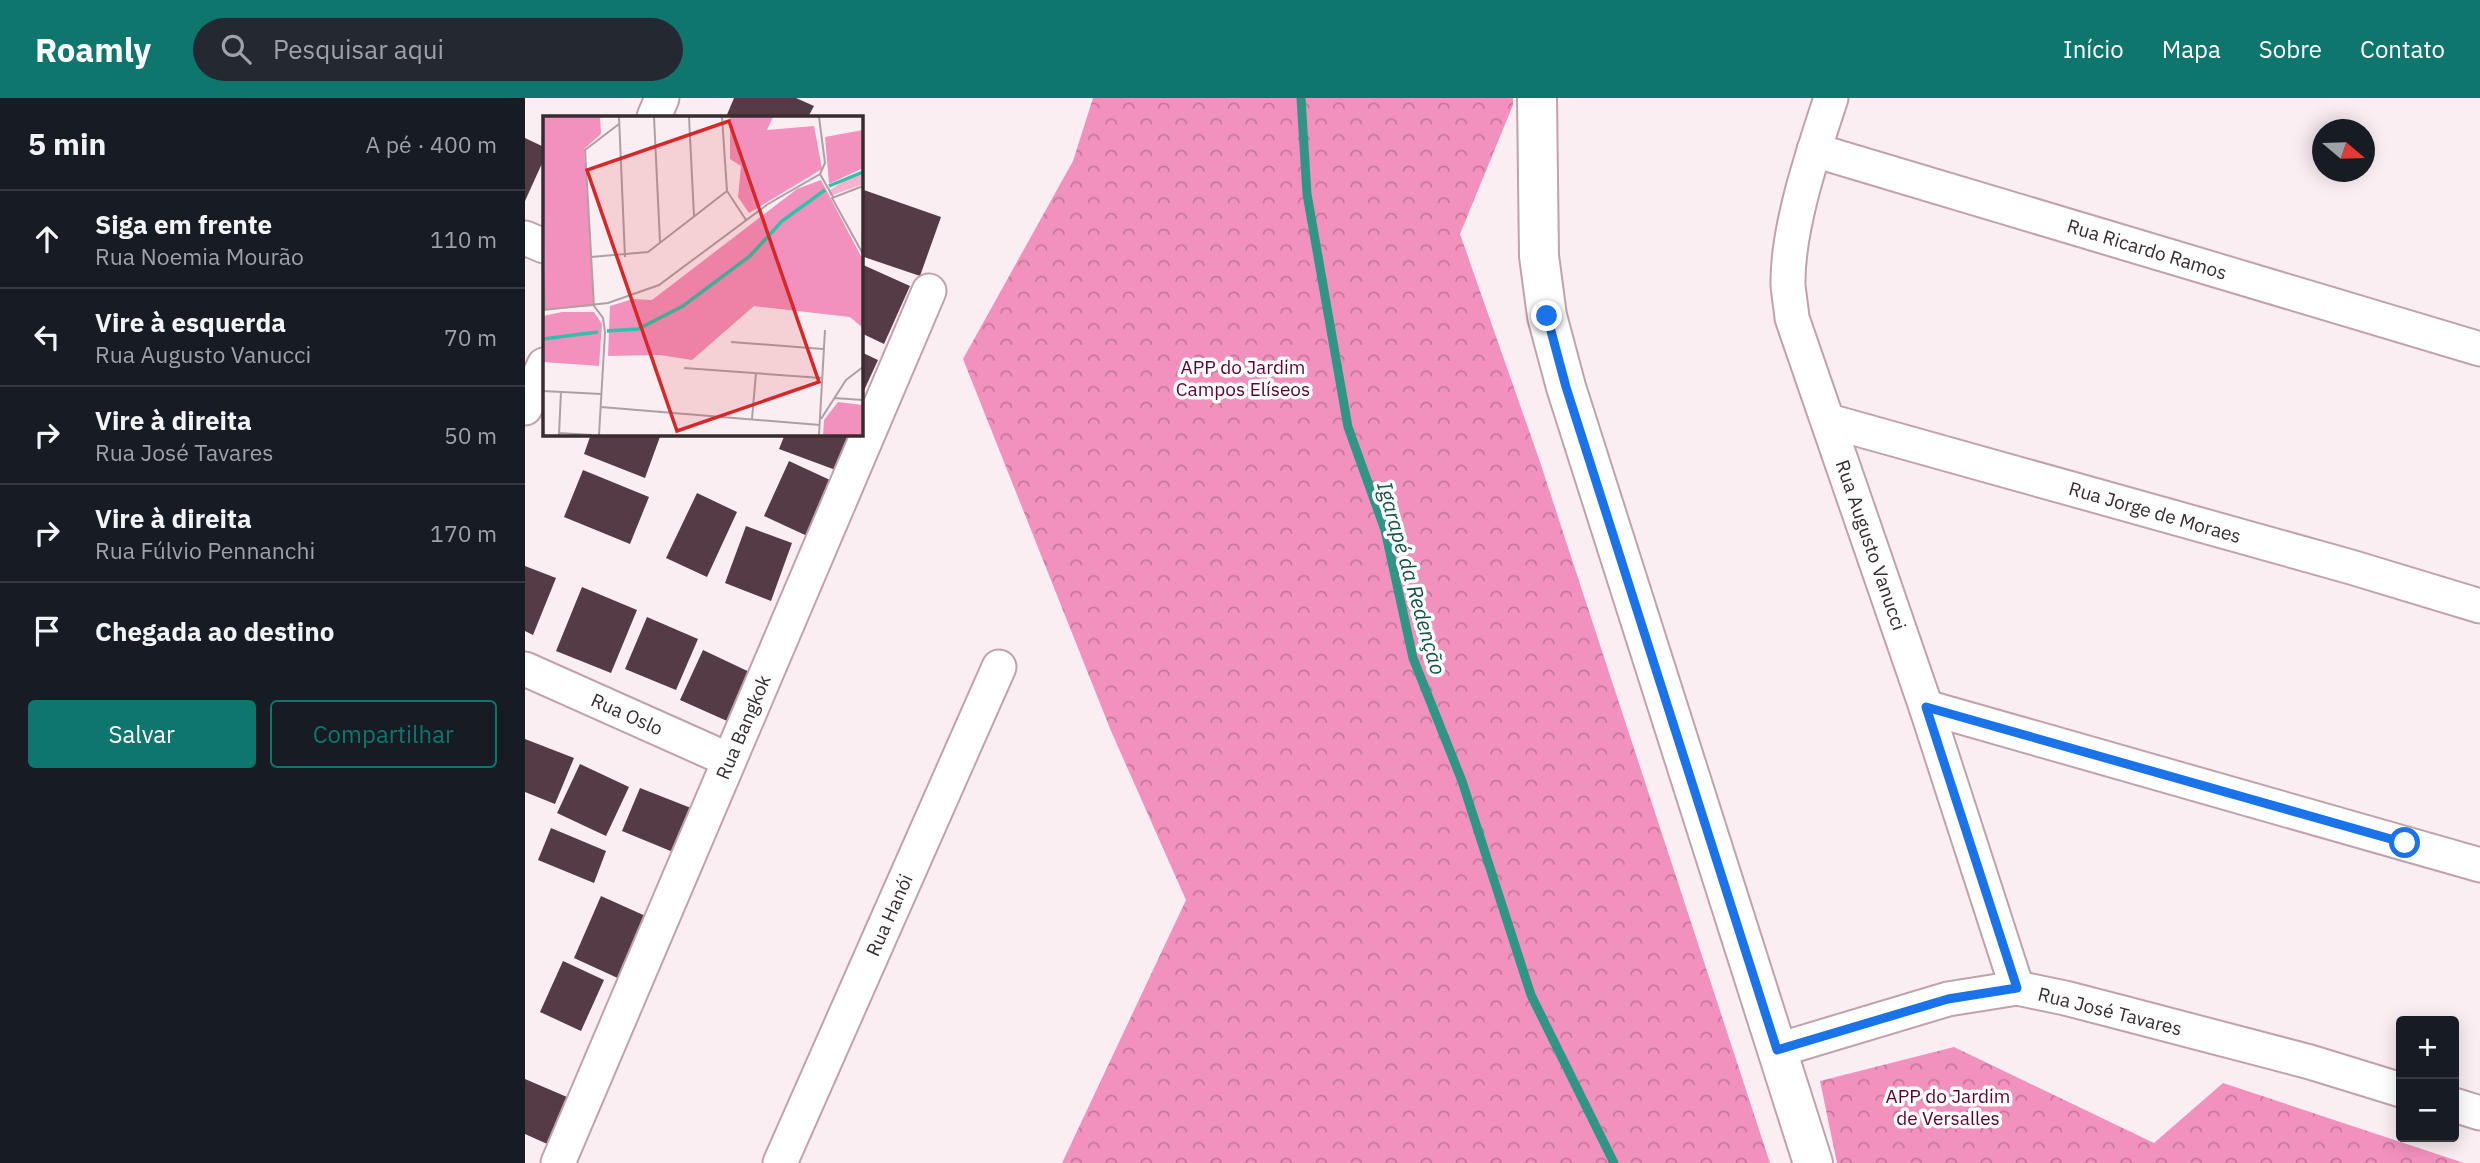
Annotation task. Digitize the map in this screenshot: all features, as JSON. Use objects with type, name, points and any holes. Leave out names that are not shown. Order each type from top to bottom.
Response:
[{"type":"street","points":[[653,116],[662,98]]},
{"type":"street","points":[[1537,98],[1539,256],[1547,316],[1566,387],[1813,1163]]},
{"type":"street","name":"Rua Augusto Vanucci","points":[[1831,98],[1814,150],[1791,244],[1788,285],[1792,318],[1926,707],[2017,988]]},
{"type":"street","name":"Rua Ricardo Ramos","points":[[1814,150],[2480,349]]},
{"type":"street","points":[[525,238],[543,246]]},
{"type":"street","name":"Rua Bangkok","points":[[558,1163],[929,291]]},
{"type":"street","points":[[525,408],[543,367]]},
{"type":"street","name":"Rua Jorge de Moraes","points":[[1829,421],[2337,563],[2480,606]]},
{"type":"street","name":"Rua Hanói","points":[[780,1163],[999,667]]},
{"type":"street","name":"Rua Oslo","points":[[525,669],[729,760]]},
{"type":"street","points":[[1926,707],[2480,864]]},
{"type":"street","name":"Rua José Tavares","points":[[1777,1050],[1948,999],[2017,988],[2310,1062],[2396,1088]]},
{"type":"street","points":[[2459,1107],[2480,1113]]},
{"type":"green space","name":"APP do Jardim Campos Elíseos","points":[[1093,98],[1513,98],[1513,105],[1460,234],[1539,459],[1770,1163],[1062,1163],[1186,900],[1111,731],[963,359],[1073,161]]},
{"type":"green space","name":"APP do Jardim de Versalles","points":[[1954,1047],[2154,1143],[2223,1083],[2464,1163],[1837,1163],[1820,1081]]},
{"type":"building","points":[[734,98],[796,98],[814,106],[809,116],[726,116]]},
{"type":"building","points":[[525,138],[543,147],[543,161],[525,201]]},
{"type":"building","points":[[863,190],[941,217],[920,276],[863,257]]},
{"type":"building","points":[[863,265],[910,286],[884,344],[863,334]]},
{"type":"building","points":[[863,353],[878,360],[863,393]]},
{"type":"building","points":[[590,436],[660,436],[645,478],[584,454]]},
{"type":"building","points":[[784,436],[854,436],[841,472],[779,449]]},
{"type":"building","points":[[789,461],[843,486],[818,541],[764,516]]},
{"type":"building","points":[[583,470],[649,497],[630,544],[564,517]]},
{"type":"building","points":[[697,493],[737,512],[707,577],[666,558]]},
{"type":"building","points":[[746,526],[792,543],[771,601],[725,583]]},
{"type":"building","points":[[525,566],[556,578],[533,635],[525,631]]},
{"type":"building","points":[[582,587],[637,610],[611,673],[556,651]]},
{"type":"building","points":[[647,617],[698,639],[676,690],[625,669]]},
{"type":"building","points":[[703,650],[758,676],[736,725],[680,700]]},
{"type":"building","points":[[525,739],[574,758],[555,804],[525,792]]},
{"type":"building","points":[[580,764],[629,787],[606,836],[557,813]]},
{"type":"building","points":[[640,788],[691,808],[673,852],[622,831]]},
{"type":"building","points":[[551,828],[606,851],[594,883],[538,860]]},
{"type":"building","points":[[601,896],[650,918],[622,980],[574,958]]},
{"type":"building","points":[[563,961],[604,980],[581,1031],[540,1012]]},
{"type":"building","points":[[525,1079],[574,1100],[554,1147],[525,1134]]},
{"type":"waterway","name":"Igarapé da Redenção","points":[[1301,98],[1307,194],[1348,427],[1385,530],[1413,658],[1462,781],[1531,995],[1614,1163]]},
{"type":"route","points":[[1547,316],[1566,387],[1777,1050],[1948,999],[2017,988],[1926,707],[2405,843]]}]
